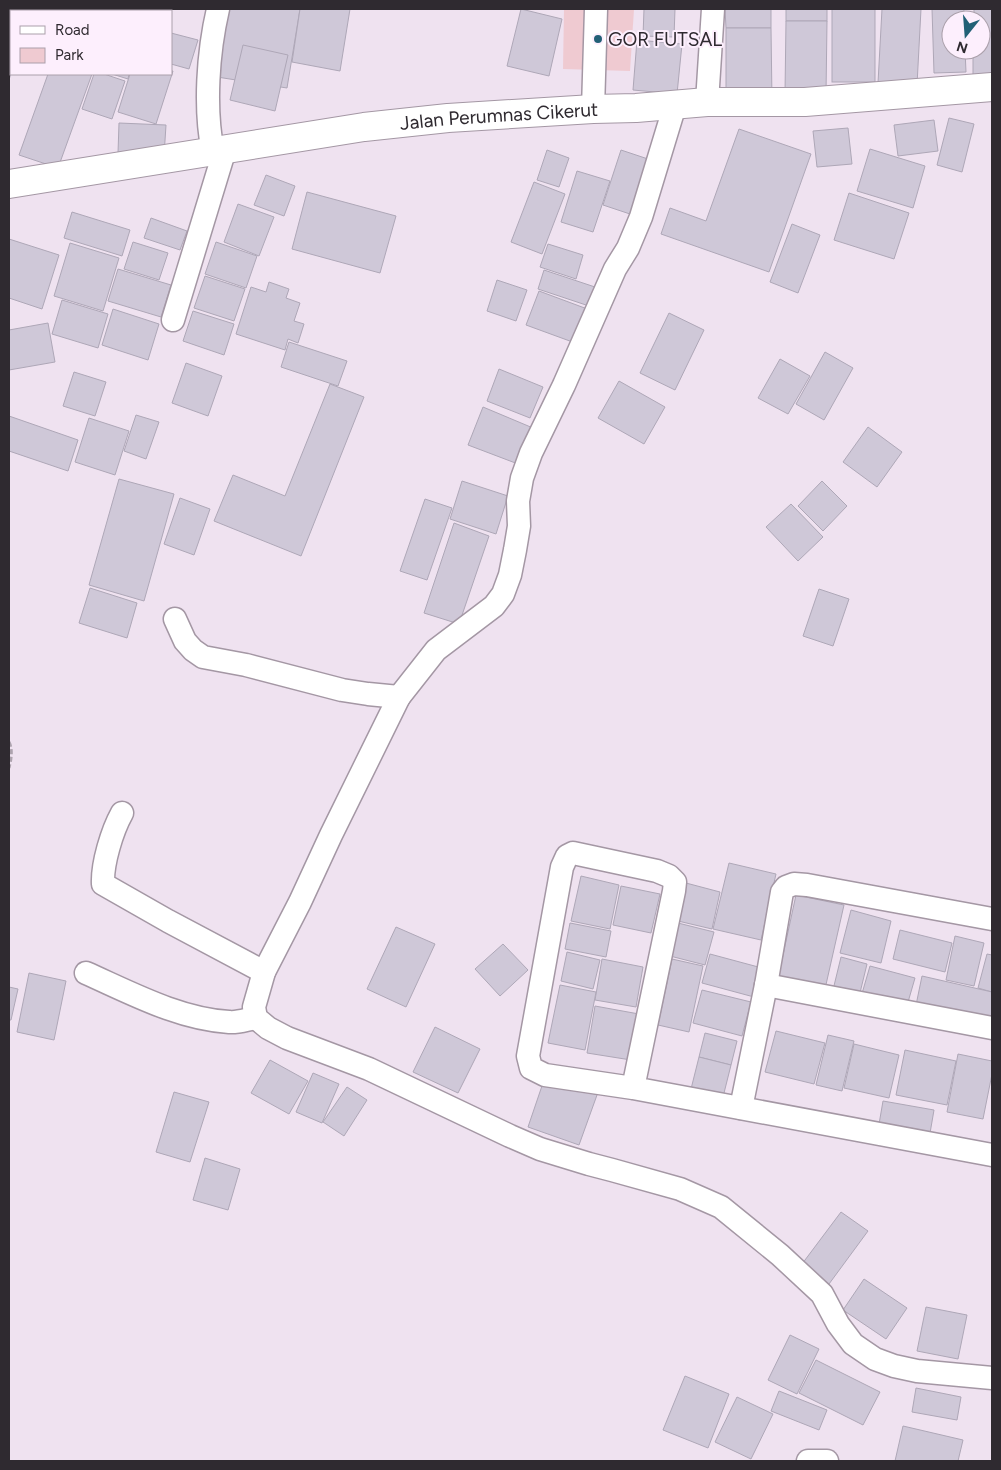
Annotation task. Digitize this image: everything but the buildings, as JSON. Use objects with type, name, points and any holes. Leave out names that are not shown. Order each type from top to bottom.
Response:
[{"type":"street","points":[[173,320],[219,151],[208,129],[212,48],[218,9]]},
{"type":"street","points":[[594,109],[596,9]]},
{"type":"street","points":[[707,102],[713,9]]},
{"type":"street","name":"Jalan Perumnas Cikerut","points":[[9,184],[364,127],[448,118],[707,102],[805,102],[992,87]]},
{"type":"street","points":[[675,105],[641,218],[628,248],[615,269],[564,385],[531,453],[522,478],[518,501],[518,526],[515,550],[510,575],[503,594],[494,606],[436,650],[399,697],[264,972],[254,1008],[256,1018],[268,1028],[287,1038],[369,1069],[540,1149],[680,1189],[721,1207],[780,1255],[822,1294],[838,1324],[853,1344],[875,1359],[894,1366],[917,1371],[992,1378]]},
{"type":"street","points":[[175,619],[185,641],[203,657],[246,665],[342,690],[399,697]]},
{"type":"street","points":[[122,812],[109,847],[103,884],[168,922],[264,972]]},
{"type":"street","points":[[633,1088],[675,882],[669,876],[657,870],[573,853],[568,856],[562,867],[528,1056],[531,1068],[545,1075],[633,1088],[992,1155]]},
{"type":"street","points":[[741,1108],[766,985],[782,892],[786,886],[794,884],[992,918]]},
{"type":"street","points":[[86,973],[156,1003],[200,1018],[231,1023],[256,1018]]},
{"type":"street","points":[[766,985],[992,1028]]},
{"type":"street","points":[[808,1461],[827,1461]]},
{"type":"path","points":[[9,742],[11,761],[9,768]]},
{"type":"green space","name":"GOR FUTSAL","points":[[564,9],[634,9],[630,71],[563,69]]},
{"type":"place","name":"GOR FUTSAL","points":[[598,39]]}]
